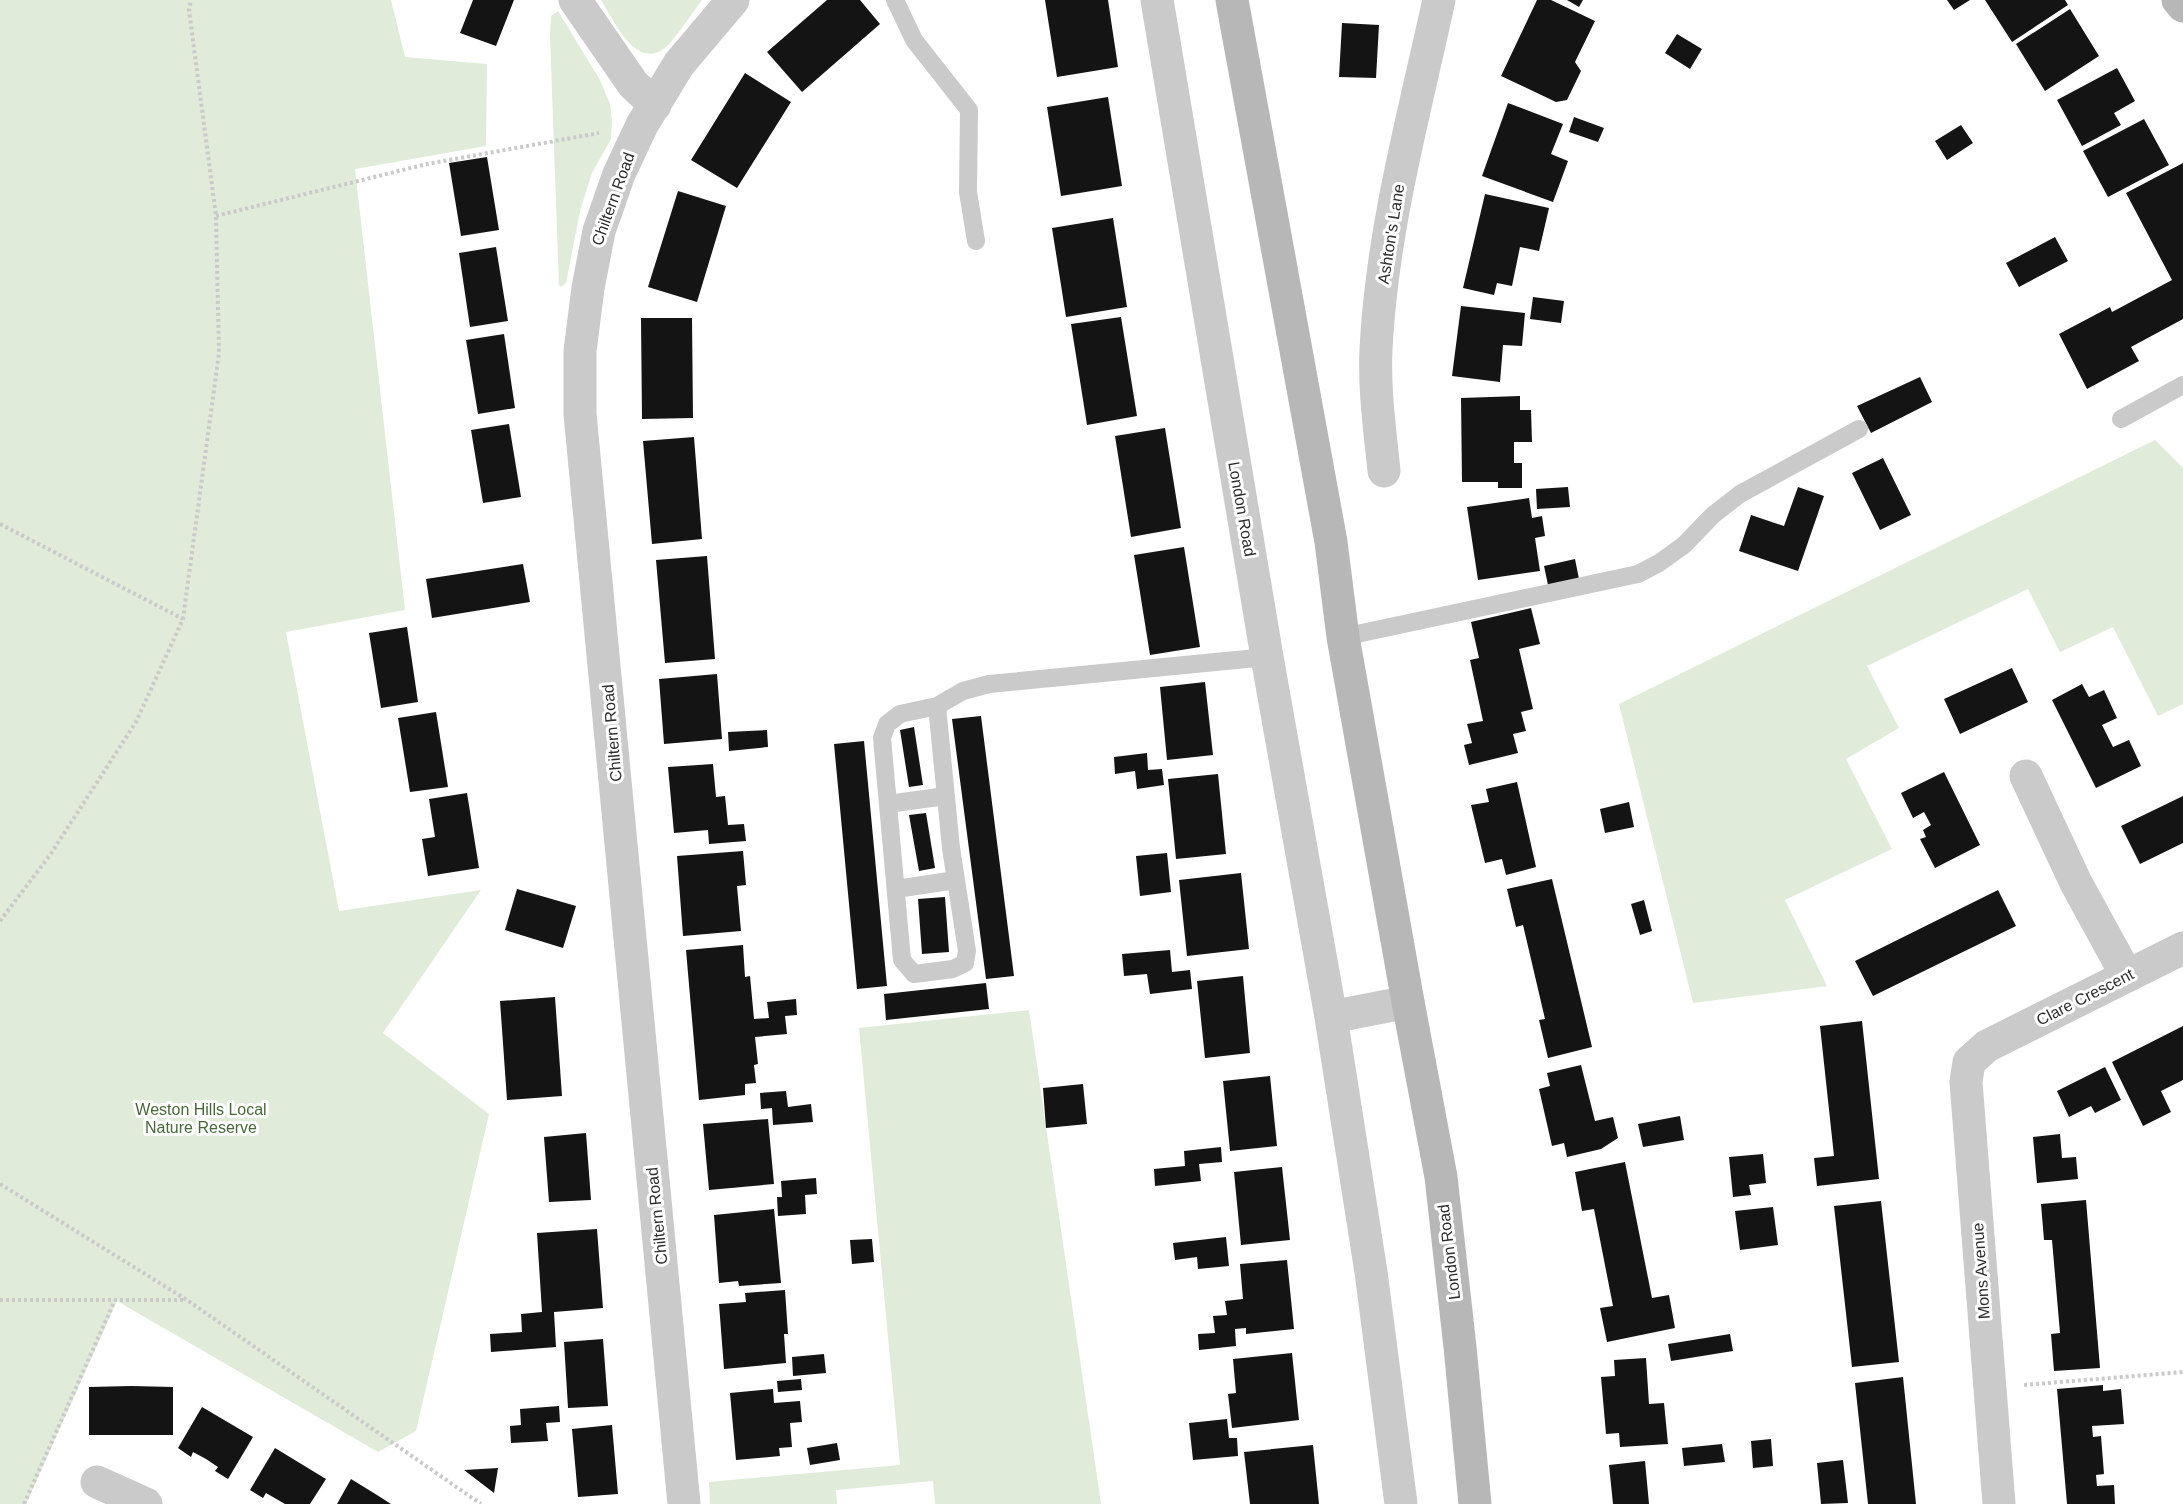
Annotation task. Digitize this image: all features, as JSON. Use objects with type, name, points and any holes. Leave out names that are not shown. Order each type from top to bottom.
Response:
[{"type":"main road","name":"London Road","points":[[1232,0],[1330,542],[1343,637],[1441,1177],[1475,1504]]},
{"type":"main road","points":[[2178,0],[2183,6]]},
{"type":"street","points":[[574,0],[633,84],[648,115]]},
{"type":"street","name":"Chiltern Road","points":[[684,1504],[580,414],[580,351],[598,231],[619,174],[648,115],[679,64],[734,0]]},
{"type":"street","name":"London Road","points":[[1157,0],[1267,657],[1331,1017],[1371,1272],[1401,1504]]},
{"type":"street","name":"Ashton's Lane","points":[[1384,471],[1377,410],[1376,350],[1382,292],[1392,214],[1439,0]]},
{"type":"street","points":[[2026,776],[2076,883],[2127,976]]},
{"type":"street","name":"Clare Crescent","points":[[1987,1046],[2183,948]]},
{"type":"street","points":[[1331,1017],[1408,1002]]},
{"type":"street","name":"Mons Avenue","points":[[1987,1046],[1969,1062],[1966,1082],[1999,1504]]},
{"type":"street","points":[[97,1482],[146,1504]]},
{"type":"lane","points":[[895,0],[914,40],[969,110],[968,192],[976,241]]},
{"type":"lane","points":[[2121,419],[2183,385]]},
{"type":"lane","points":[[1343,637],[1638,574],[1659,563],[1684,545],[1713,515],[1740,494],[1859,429]]},
{"type":"lane","points":[[937,706],[956,880],[967,951],[965,963],[953,969],[914,974],[902,960],[882,738],[887,724],[900,714],[937,706],[963,691],[988,684],[1267,657]]},
{"type":"lane","points":[[888,804],[946,796]]},
{"type":"lane","points":[[896,889],[956,880]]},
{"type":"path","points":[[0,921],[50,855],[136,722],[183,619],[219,353],[216,216],[189,10],[191,0]]},
{"type":"path","points":[[216,216],[427,164],[648,115]]},
{"type":"path","points":[[0,525],[183,619]]},
{"type":"path","points":[[0,1184],[187,1300],[481,1504]]},
{"type":"path","points":[[0,1300],[187,1300]]},
{"type":"path","points":[[24,1504],[115,1300]]},
{"type":"path","points":[[1990,1388],[2183,1372]]},
{"type":"green space","name":"Weston Hills Local Nature Reserve","points":[[0,0],[391,0],[405,57],[487,64],[486,146],[355,169],[405,610],[286,632],[339,911],[481,890],[383,1033],[489,1114],[416,1431],[378,1452],[117,1301],[26,1504],[0,1504]]},
{"type":"green space","points":[[601,0],[702,0],[671,42],[659,51],[649,54],[629,43]]},
{"type":"green space","points":[[558,11],[600,80],[610,104],[612,121],[611,139],[592,173],[580,211],[566,283],[561,287],[559,285],[550,36],[551,16]]},
{"type":"green space","points":[[2155,440],[2183,468],[2183,704],[2158,716],[2113,627],[2060,652],[2028,589],[1867,666],[1899,728],[1846,759],[1892,849],[1785,900],[1827,986],[1693,1003],[1619,704]]},
{"type":"green space","points":[[1029,1010],[1101,1504],[935,1504],[933,1481],[836,1490],[837,1504],[710,1504],[709,1482],[900,1465],[859,1028]]},
{"type":"building","points":[[473,0],[514,0],[496,46],[460,33]]},
{"type":"building","points":[[827,0],[860,0],[880,24],[802,92],[767,52]]},
{"type":"building","points":[[1045,0],[1108,0],[1118,67],[1057,77]]},
{"type":"building","points":[[1537,0],[1551,0],[1595,21],[1575,62],[1581,71],[1567,100],[1556,102],[1501,76]]},
{"type":"building","points":[[1567,0],[1583,0],[1579,7]]},
{"type":"building","points":[[1947,0],[1970,0],[1954,10]]},
{"type":"building","points":[[1985,0],[2065,0],[2068,5],[2012,42]]},
{"type":"building","points":[[2070,9],[2099,56],[2045,91],[2016,44]]},
{"type":"building","points":[[1342,23],[1379,25],[1376,78],[1339,77]]},
{"type":"building","points":[[1677,34],[1702,49],[1690,69],[1665,53]]},
{"type":"building","points":[[2117,68],[2135,101],[2114,113],[2121,125],[2082,146],[2057,100]]},
{"type":"building","points":[[745,73],[791,102],[737,188],[691,160]]},
{"type":"building","points":[[1108,97],[1122,186],[1061,196],[1047,107]]},
{"type":"building","points":[[1508,103],[1563,124],[1551,154],[1568,161],[1553,202],[1482,176]]},
{"type":"building","points":[[1574,117],[1604,128],[1598,142],[1569,132]]},
{"type":"building","points":[[2144,119],[2169,165],[2108,197],[2083,151]]},
{"type":"building","points":[[1961,125],[1973,143],[1947,160],[1935,141]]},
{"type":"building","points":[[487,157],[499,230],[461,236],[449,163]]},
{"type":"building","points":[[2183,163],[2183,319],[2131,347],[2139,361],[2087,389],[2059,334],[2110,307],[2112,312],[2172,280],[2126,193]]},
{"type":"building","points":[[678,191],[726,206],[697,302],[648,287]]},
{"type":"building","points":[[1485,194],[1549,208],[1539,251],[1520,247],[1512,286],[1497,283],[1494,295],[1463,288]]},
{"type":"building","points":[[1113,218],[1127,307],[1066,317],[1052,228]]},
{"type":"building","points":[[2055,237],[2068,261],[2019,287],[2006,263]]},
{"type":"building","points":[[496,247],[508,321],[470,327],[459,253]]},
{"type":"building","points":[[1533,297],[1564,301],[1561,323],[1530,319]]},
{"type":"building","points":[[1461,306],[1525,313],[1522,346],[1503,345],[1500,382],[1452,376]]},
{"type":"building","points":[[1121,317],[1137,416],[1087,425],[1071,324]]},
{"type":"building","points":[[641,318],[692,318],[693,418],[642,419]]},
{"type":"building","points":[[504,334],[515,408],[478,414],[466,340]]},
{"type":"building","points":[[1920,377],[1932,402],[1871,433],[1857,406]]},
{"type":"building","points":[[1520,396],[1520,410],[1531,410],[1532,442],[1514,442],[1514,463],[1522,463],[1522,488],[1498,488],[1498,482],[1462,482],[1461,398]]},
{"type":"building","points":[[509,424],[521,497],[483,503],[471,430]]},
{"type":"building","points":[[1165,428],[1181,528],[1131,537],[1115,436]]},
{"type":"building","points":[[694,437],[702,539],[652,544],[643,441]]},
{"type":"building","points":[[1883,458],[1911,515],[1880,530],[1852,473]]},
{"type":"building","points":[[1568,487],[1570,507],[1537,509],[1536,489]]},
{"type":"building","points":[[1798,487],[1824,496],[1798,571],[1739,551],[1751,515],[1784,526]]},
{"type":"building","points":[[1529,498],[1532,518],[1542,516],[1545,536],[1535,538],[1540,571],[1478,580],[1467,507]]},
{"type":"building","points":[[1184,547],[1200,647],[1150,655],[1134,555]]},
{"type":"building","points":[[707,556],[715,659],[665,663],[656,560]]},
{"type":"building","points":[[1575,559],[1579,579],[1548,585],[1544,566]]},
{"type":"building","points":[[523,564],[530,602],[432,618],[426,579]]},
{"type":"building","points":[[1531,608],[1540,644],[1519,649],[1533,709],[1521,712],[1526,731],[1513,734],[1518,753],[1469,765],[1464,745],[1472,743],[1467,724],[1483,721],[1470,660],[1479,658],[1471,622]]},
{"type":"building","points":[[407,627],[418,702],[381,708],[369,633]]},
{"type":"building","points":[[2012,668],[2028,702],[1960,734],[1944,699]]},
{"type":"building","points":[[717,674],[722,739],[664,744],[659,679]]},
{"type":"building","points":[[1205,682],[1213,755],[1167,760],[1160,687]]},
{"type":"building","points":[[2082,684],[2089,697],[2104,690],[2117,718],[2102,725],[2113,747],[2129,740],[2141,766],[2096,788],[2052,700]]},
{"type":"building","points":[[436,712],[448,787],[410,792],[398,718]]},
{"type":"building","points":[[981,716],[1014,976],[986,979],[952,719]]},
{"type":"building","points":[[914,727],[923,785],[909,787],[900,730]]},
{"type":"building","points":[[767,730],[768,747],[729,751],[728,732]]},
{"type":"building","points":[[864,741],[887,986],[857,989],[834,744]]},
{"type":"building","points":[[1147,753],[1148,770],[1162,769],[1164,785],[1137,789],[1135,771],[1115,774],[1114,757]]},
{"type":"building","points":[[713,764],[716,797],[725,796],[728,825],[744,824],[746,841],[709,844],[708,830],[674,833],[668,767]]},
{"type":"building","points":[[1944,772],[1980,845],[1935,868],[1920,839],[1926,837],[1923,830],[1931,825],[1924,812],[1913,818],[1901,793]]},
{"type":"building","points":[[1218,774],[1226,854],[1176,859],[1168,779]]},
{"type":"building","points":[[1517,782],[1536,867],[1506,875],[1502,859],[1485,863],[1471,805],[1489,802],[1486,789]]},
{"type":"building","points":[[467,793],[479,868],[428,876],[422,839],[435,837],[429,799]]},
{"type":"building","points":[[2183,796],[2183,843],[2140,864],[2121,826]]},
{"type":"building","points":[[1629,802],[1634,827],[1605,833],[1600,809]]},
{"type":"building","points":[[926,813],[935,868],[919,871],[909,815]]},
{"type":"building","points":[[743,851],[746,885],[737,886],[741,931],[683,936],[677,856]]},
{"type":"building","points":[[1167,853],[1171,892],[1140,896],[1136,856]]},
{"type":"building","points":[[1241,873],[1249,949],[1187,956],[1179,880]]},
{"type":"building","points":[[1552,879],[1592,1047],[1548,1058],[1539,1020],[1545,1019],[1523,925],[1516,927],[1507,889]]},
{"type":"building","points":[[517,889],[576,906],[563,948],[505,930]]},
{"type":"building","points":[[1998,890],[2016,926],[1873,996],[1855,961]]},
{"type":"building","points":[[945,897],[949,952],[922,954],[918,899]]},
{"type":"building","points":[[1644,900],[1652,931],[1640,935],[1631,904]]},
{"type":"building","points":[[743,945],[745,977],[750,976],[754,1019],[769,1018],[767,1002],[796,999],[797,1015],[785,1016],[787,1034],[755,1037],[758,1064],[754,1065],[756,1083],[745,1084],[745,1095],[699,1100],[686,950]]},
{"type":"building","points":[[1170,950],[1172,972],[1190,970],[1192,989],[1150,994],[1147,974],[1124,976],[1122,954]]},
{"type":"building","points":[[1243,976],[1250,1053],[1205,1058],[1197,981]]},
{"type":"building","points":[[986,983],[989,1009],[886,1020],[884,994]]},
{"type":"building","points":[[555,997],[562,1096],[507,1100],[500,1001]]},
{"type":"building","points":[[1862,1021],[1879,1179],[1817,1186],[1814,1158],[1834,1156],[1820,1026]]},
{"type":"building","points":[[2183,1026],[2183,1080],[2161,1091],[2171,1112],[2143,1126],[2112,1062]]},
{"type":"building","points":[[1581,1065],[1595,1121],[1613,1117],[1618,1138],[1601,1149],[1567,1157],[1564,1143],[1552,1146],[1539,1089],[1550,1086],[1547,1073]]},
{"type":"building","points":[[2105,1067],[2121,1100],[2095,1113],[2091,1106],[2069,1117],[2057,1091]]},
{"type":"building","points":[[1270,1076],[1277,1146],[1230,1151],[1223,1081]]},
{"type":"building","points":[[1083,1084],[1087,1124],[1046,1128],[1043,1088]]},
{"type":"building","points":[[786,1091],[788,1107],[811,1104],[813,1122],[773,1125],[772,1108],[761,1109],[760,1093]]},
{"type":"building","points":[[1680,1116],[1684,1140],[1643,1147],[1638,1124]]},
{"type":"building","points":[[768,1119],[774,1184],[709,1190],[703,1124]]},
{"type":"building","points":[[586,1133],[591,1200],[549,1202],[544,1137]]},
{"type":"building","points":[[2060,1134],[2062,1158],[2076,1157],[2078,1179],[2037,1183],[2033,1137]]},
{"type":"building","points":[[1221,1147],[1222,1162],[1199,1164],[1201,1181],[1155,1186],[1154,1169],[1185,1166],[1184,1151]]},
{"type":"building","points":[[1763,1154],[1766,1183],[1749,1185],[1751,1195],[1733,1197],[1729,1157]]},
{"type":"building","points":[[1625,1162],[1652,1298],[1669,1295],[1675,1328],[1607,1342],[1600,1308],[1613,1306],[1594,1209],[1582,1211],[1575,1172]]},
{"type":"building","points":[[1282,1167],[1290,1240],[1241,1245],[1234,1172]]},
{"type":"building","points":[[816,1178],[817,1194],[805,1195],[806,1214],[778,1216],[777,1197],[782,1197],[781,1181]]},
{"type":"building","points":[[2086,1200],[2100,1368],[2054,1371],[2051,1334],[2060,1333],[2052,1240],[2044,1240],[2041,1204]]},
{"type":"building","points":[[1881,1201],[1899,1362],[1852,1367],[1834,1206]]},
{"type":"building","points":[[1773,1207],[1778,1245],[1740,1250],[1735,1211]]},
{"type":"building","points":[[774,1209],[781,1283],[739,1286],[738,1281],[719,1283],[714,1215]]},
{"type":"building","points":[[597,1229],[603,1308],[554,1312],[556,1347],[491,1352],[490,1334],[522,1332],[521,1314],[542,1312],[537,1233]]},
{"type":"building","points":[[1226,1237],[1229,1266],[1198,1269],[1197,1257],[1175,1260],[1173,1243]]},
{"type":"building","points":[[872,1239],[874,1262],[852,1264],[850,1240]]},
{"type":"building","points":[[1287,1260],[1294,1329],[1246,1334],[1246,1328],[1235,1329],[1236,1346],[1199,1350],[1198,1334],[1215,1333],[1213,1316],[1227,1315],[1225,1301],[1243,1299],[1240,1264]]},
{"type":"building","points":[[785,1290],[788,1334],[784,1334],[786,1363],[724,1369],[719,1304],[746,1302],[745,1293]]},
{"type":"building","points":[[1730,1334],[1733,1351],[1671,1361],[1668,1344]]},
{"type":"building","points":[[603,1339],[608,1406],[568,1408],[564,1342]]},
{"type":"building","points":[[1292,1353],[1299,1420],[1232,1428],[1228,1394],[1236,1393],[1233,1359]]},
{"type":"building","points":[[824,1354],[826,1373],[793,1376],[792,1357]]},
{"type":"building","points":[[1646,1358],[1649,1404],[1664,1403],[1668,1444],[1620,1447],[1619,1433],[1606,1434],[1601,1377],[1615,1376],[1614,1360]]},
{"type":"building","points":[[1903,1377],[1916,1504],[1868,1504],[1855,1383]]},
{"type":"building","points":[[801,1379],[802,1390],[778,1392],[777,1381]]},
{"type":"building","points":[[2103,1385],[2103,1391],[2121,1389],[2124,1424],[2092,1426],[2093,1437],[2101,1436],[2104,1474],[2096,1475],[2097,1486],[2114,1485],[2115,1504],[2067,1504],[2057,1389]]},
{"type":"building","points":[[89,1387],[173,1387],[173,1435],[89,1435]]},
{"type":"building","points":[[773,1389],[774,1403],[800,1401],[802,1422],[790,1423],[792,1447],[779,1448],[780,1456],[736,1460],[730,1393]]},
{"type":"building","points":[[559,1406],[560,1422],[546,1423],[548,1441],[511,1443],[510,1426],[521,1425],[520,1409]]},
{"type":"building","points":[[202,1407],[253,1437],[228,1479],[215,1471],[218,1467],[206,1459],[193,1452],[191,1457],[178,1448]]},
{"type":"building","points":[[1227,1419],[1229,1438],[1237,1438],[1238,1456],[1193,1460],[1189,1423]]},
{"type":"building","points":[[612,1425],[618,1494],[578,1497],[572,1429]]},
{"type":"building","points":[[1771,1439],[1773,1466],[1753,1468],[1751,1441]]},
{"type":"building","points":[[837,1443],[840,1460],[810,1465],[807,1448]]},
{"type":"building","points":[[1722,1444],[1725,1462],[1684,1466],[1682,1448]]},
{"type":"building","points":[[1313,1445],[1319,1504],[1250,1504],[1244,1452]]},
{"type":"building","points":[[275,1448],[326,1479],[310,1504],[285,1504],[266,1493],[263,1498],[250,1490]]},
{"type":"building","points":[[1843,1460],[1848,1503],[1821,1504],[1817,1463]]},
{"type":"building","points":[[1645,1461],[1649,1504],[1613,1504],[1609,1465]]},
{"type":"building","points":[[498,1468],[494,1493],[464,1470]]},
{"type":"building","points":[[351,1479],[377,1495],[391,1504],[337,1504]]}]
